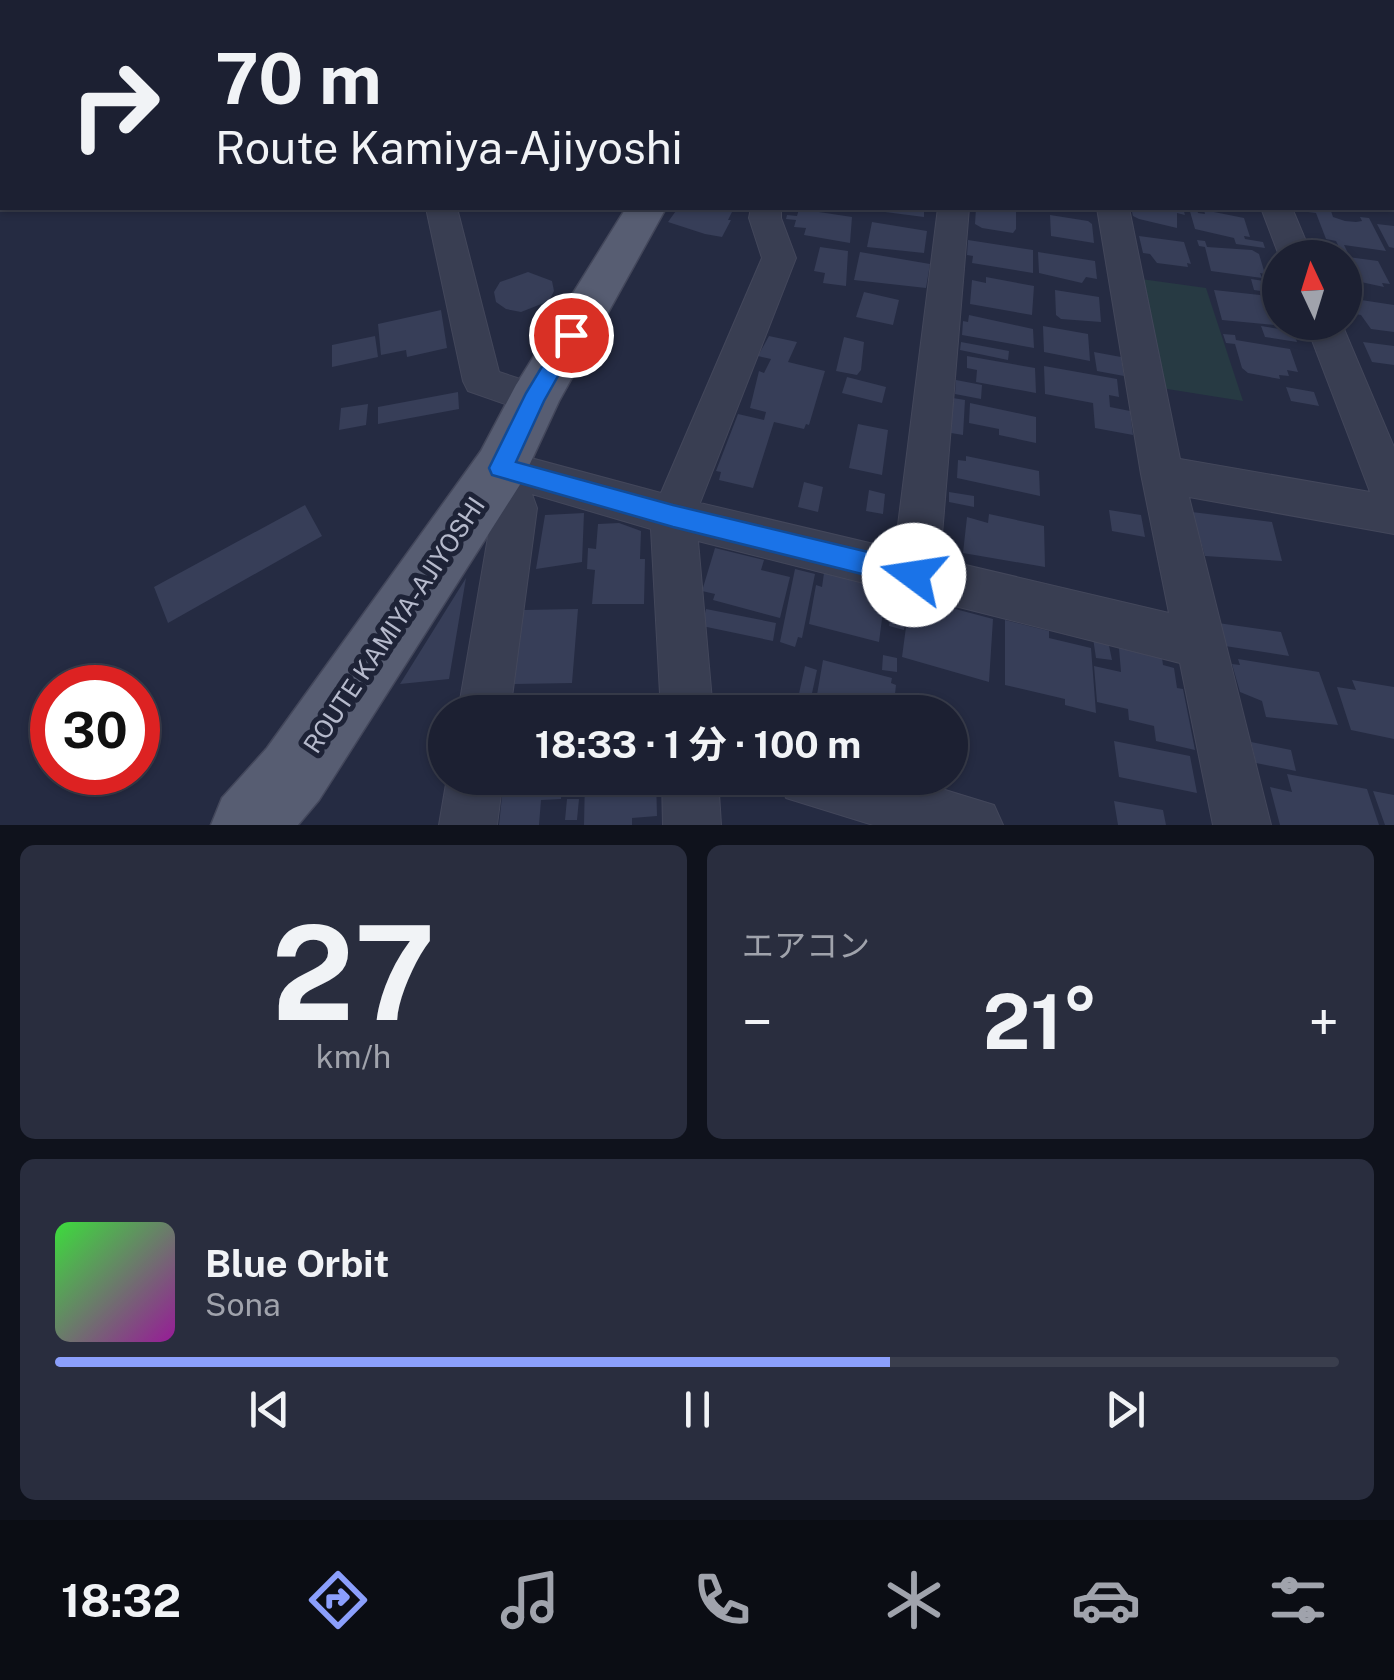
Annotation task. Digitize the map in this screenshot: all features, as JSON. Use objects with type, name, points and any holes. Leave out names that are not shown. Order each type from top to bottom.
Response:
[{"type":"main road","name":"ROUTE KAMIYA-AJIYOSHI","points":[[249,825],[293,774],[501,468],[534,399],[645,210]]},
{"type":"street","points":[[442,210],[482,381],[534,399]]},
{"type":"street","points":[[686,695],[673,516],[779,258],[766,210]]},
{"type":"street","points":[[914,575],[954,210]]},
{"type":"street","points":[[1113,210],[1162,474],[1242,825]]},
{"type":"street","points":[[1278,210],[1290,240]]},
{"type":"street","points":[[1330,340],[1394,498]]},
{"type":"street","points":[[501,468],[673,516],[1199,644]]},
{"type":"street","points":[[487,695],[515,508],[501,468]]},
{"type":"street","points":[[1162,474],[1394,515]]},
{"type":"street","points":[[468,825],[472,795]]},
{"type":"street","points":[[691,795],[692,825]]},
{"type":"street","points":[[867,795],[974,825]]},
{"type":"shaded area","points":[[1141,279],[1206,288],[1243,401],[1161,388]]},
{"type":"building","points":[[677,210],[732,212],[722,237],[668,222]]},
{"type":"building","points":[[799,210],[806,210],[852,217],[850,243],[804,235],[806,228],[794,227],[796,220],[786,219],[787,215],[797,216]]},
{"type":"building","points":[[924,210],[924,217],[885,212]]},
{"type":"building","points":[[976,210],[1016,210],[1013,233],[975,224]]},
{"type":"building","points":[[1132,210],[1184,210],[1185,215],[1177,213],[1177,228],[1133,216]]},
{"type":"building","points":[[1190,210],[1244,218],[1250,237],[1244,236],[1245,239],[1262,242],[1262,248],[1236,244],[1234,238],[1195,229]]},
{"type":"building","points":[[1308,210],[1331,211],[1333,217],[1345,221],[1369,218],[1386,251],[1362,248],[1362,240],[1326,239],[1316,213]]},
{"type":"building","points":[[1050,215],[1088,221],[1092,224],[1094,243],[1051,236]]},
{"type":"building","points":[[872,222],[927,231],[924,253],[867,247]]},
{"type":"building","points":[[1377,224],[1394,226],[1394,248],[1389,247]]},
{"type":"building","points":[[1139,236],[1184,242],[1191,264],[1187,263],[1188,267],[1157,263],[1150,254],[1143,253]]},
{"type":"building","points":[[968,240],[1033,250],[1033,273],[972,263],[973,256],[967,255]]},
{"type":"building","points":[[1197,240],[1205,241],[1207,247],[1252,250],[1259,254],[1262,278],[1211,271],[1205,247],[1199,246]]},
{"type":"building","points":[[820,247],[848,251],[846,286],[823,283],[825,273],[814,271]]},
{"type":"building","points":[[860,252],[930,264],[926,288],[854,280]]},
{"type":"building","points":[[1038,252],[1095,261],[1097,279],[1086,277],[1082,283],[1039,273]]},
{"type":"building","points":[[1362,259],[1378,261],[1390,284],[1382,283],[1384,287],[1362,282]]},
{"type":"building","points":[[528,272],[552,281],[554,291],[549,301],[521,312],[496,302],[494,292],[500,282]]},
{"type":"building","points":[[986,277],[1034,286],[1032,315],[970,304],[972,280],[986,283]]},
{"type":"building","points":[[1251,279],[1262,281],[1262,291],[1254,290]]},
{"type":"building","points":[[1055,290],[1099,297],[1101,322],[1061,319],[1056,315]]},
{"type":"building","points":[[1214,290],[1262,296],[1262,324],[1222,320]]},
{"type":"building","points":[[864,292],[899,300],[893,325],[856,317]]},
{"type":"building","points":[[1362,300],[1394,305],[1394,332],[1371,329],[1362,316]]},
{"type":"building","points":[[441,310],[447,348],[407,357],[406,350],[381,355],[378,324]]},
{"type":"building","points":[[969,315],[1033,329],[1034,348],[962,335],[963,321],[968,322]]},
{"type":"building","points":[[1043,326],[1088,334],[1090,361],[1044,352]]},
{"type":"building","points":[[1223,334],[1235,335],[1236,340],[1290,349],[1298,372],[1287,370],[1289,376],[1279,375],[1280,379],[1248,373],[1242,368],[1235,344],[1226,343]]},
{"type":"building","points":[[375,336],[378,357],[332,367],[332,345]]},
{"type":"building","points":[[769,336],[797,342],[788,362],[825,371],[809,425],[804,429],[774,422],[753,488],[719,480],[721,472],[716,471],[738,414],[764,420],[766,412],[750,408],[759,371],[764,373],[771,359],[758,356]]},
{"type":"building","points":[[844,337],[864,342],[857,375],[836,371]]},
{"type":"building","points":[[961,342],[1009,351],[1008,360],[960,350]]},
{"type":"building","points":[[1363,342],[1394,346],[1394,365],[1372,362]]},
{"type":"building","points":[[1094,352],[1121,357],[1124,376],[1097,371]]},
{"type":"building","points":[[967,356],[1035,368],[1036,393],[976,382],[977,370],[967,368]]},
{"type":"building","points":[[1044,366],[1117,379],[1119,397],[1109,395],[1110,407],[1130,411],[1133,435],[1095,428],[1093,403],[1045,394]]},
{"type":"building","points":[[847,377],[886,387],[882,403],[842,393]]},
{"type":"building","points":[[956,380],[982,385],[981,399],[955,394]]},
{"type":"building","points":[[1286,387],[1314,392],[1319,406],[1291,401]]},
{"type":"building","points":[[458,392],[459,409],[378,424],[378,407]]},
{"type":"building","points":[[953,398],[965,400],[963,435],[951,433]]},
{"type":"building","points":[[970,403],[1036,417],[1036,443],[969,423]]},
{"type":"building","points":[[368,404],[366,425],[339,430],[341,408]]},
{"type":"building","points":[[858,424],[888,430],[882,475],[849,468]]},
{"type":"building","points":[[966,456],[1039,471],[1040,496],[957,478],[958,460],[966,461]]},
{"type":"building","points":[[804,482],[823,487],[818,512],[798,507]]},
{"type":"building","points":[[869,490],[885,494],[883,514],[866,511]]},
{"type":"building","points":[[949,492],[974,496],[974,507],[949,502]]},
{"type":"building","points":[[305,505],[322,536],[168,623],[154,587]]},
{"type":"building","points":[[1109,510],[1141,515],[1145,537],[1112,531]]},
{"type":"building","points":[[1192,512],[1272,522],[1282,561],[1205,556]]},
{"type":"building","points":[[584,513],[582,562],[536,569],[545,515]]},
{"type":"building","points":[[989,514],[1044,526],[1045,567],[963,553],[967,517],[988,523]]},
{"type":"building","points":[[619,523],[641,531],[644,604],[592,604],[595,570],[587,569],[588,548],[596,549],[598,524]]},
{"type":"building","points":[[715,548],[764,560],[761,570],[790,577],[780,618],[713,600],[715,594],[702,591]]},
{"type":"building","points":[[795,569],[815,574],[802,638],[798,637],[795,647],[780,642]]},
{"type":"building","points":[[824,573],[886,588],[879,642],[809,624],[816,585],[822,587]]},
{"type":"building","points":[[466,578],[449,679],[400,684]]},
{"type":"building","points":[[910,597],[993,619],[989,682],[902,657]]},
{"type":"building","points":[[893,598],[907,601],[904,630],[889,626]]},
{"type":"building","points":[[578,609],[572,683],[514,684],[523,610]]},
{"type":"building","points":[[706,609],[776,623],[773,641],[702,626]]},
{"type":"building","points":[[1005,620],[1049,631],[1049,638],[1091,648],[1096,713],[1065,705],[1065,699],[1005,685]]},
{"type":"building","points":[[1218,623],[1281,632],[1289,656],[1225,646]]},
{"type":"building","points":[[1093,638],[1108,641],[1112,660],[1096,658]]},
{"type":"building","points":[[1119,648],[1162,658],[1163,665],[1174,668],[1177,688],[1183,689],[1195,750],[1156,741],[1154,726],[1129,720],[1128,709],[1097,702],[1094,666],[1121,672]]},
{"type":"building","points":[[883,655],[897,658],[897,672],[882,670]]},
{"type":"building","points":[[1238,659],[1319,672],[1338,725],[1266,717],[1262,701],[1240,692],[1232,664],[1240,665]]},
{"type":"building","points":[[823,660],[892,678],[891,683],[896,685],[895,695],[817,695]]},
{"type":"building","points":[[805,666],[817,670],[812,695],[799,695]]},
{"type":"building","points":[[1352,680],[1394,687],[1394,739],[1351,730],[1337,687],[1356,690]]},
{"type":"building","points":[[1114,741],[1190,756],[1197,793],[1119,777]]},
{"type":"building","points":[[1251,742],[1291,750],[1296,771],[1256,763]]},
{"type":"building","points":[[1287,774],[1367,789],[1379,825],[1280,825],[1270,787],[1292,792]]},
{"type":"building","points":[[1373,791],[1394,795],[1394,825],[1385,825]]},
{"type":"building","points":[[502,795],[561,795],[561,799],[541,800],[539,825],[499,825]]},
{"type":"building","points":[[585,795],[656,795],[657,816],[632,818],[632,825],[584,825]]},
{"type":"building","points":[[567,799],[579,799],[577,820],[565,820]]},
{"type":"building","points":[[1114,801],[1163,810],[1166,825],[1118,825]]},
{"type":"route","points":[[571,335],[501,468],[673,516],[914,575]]}]
